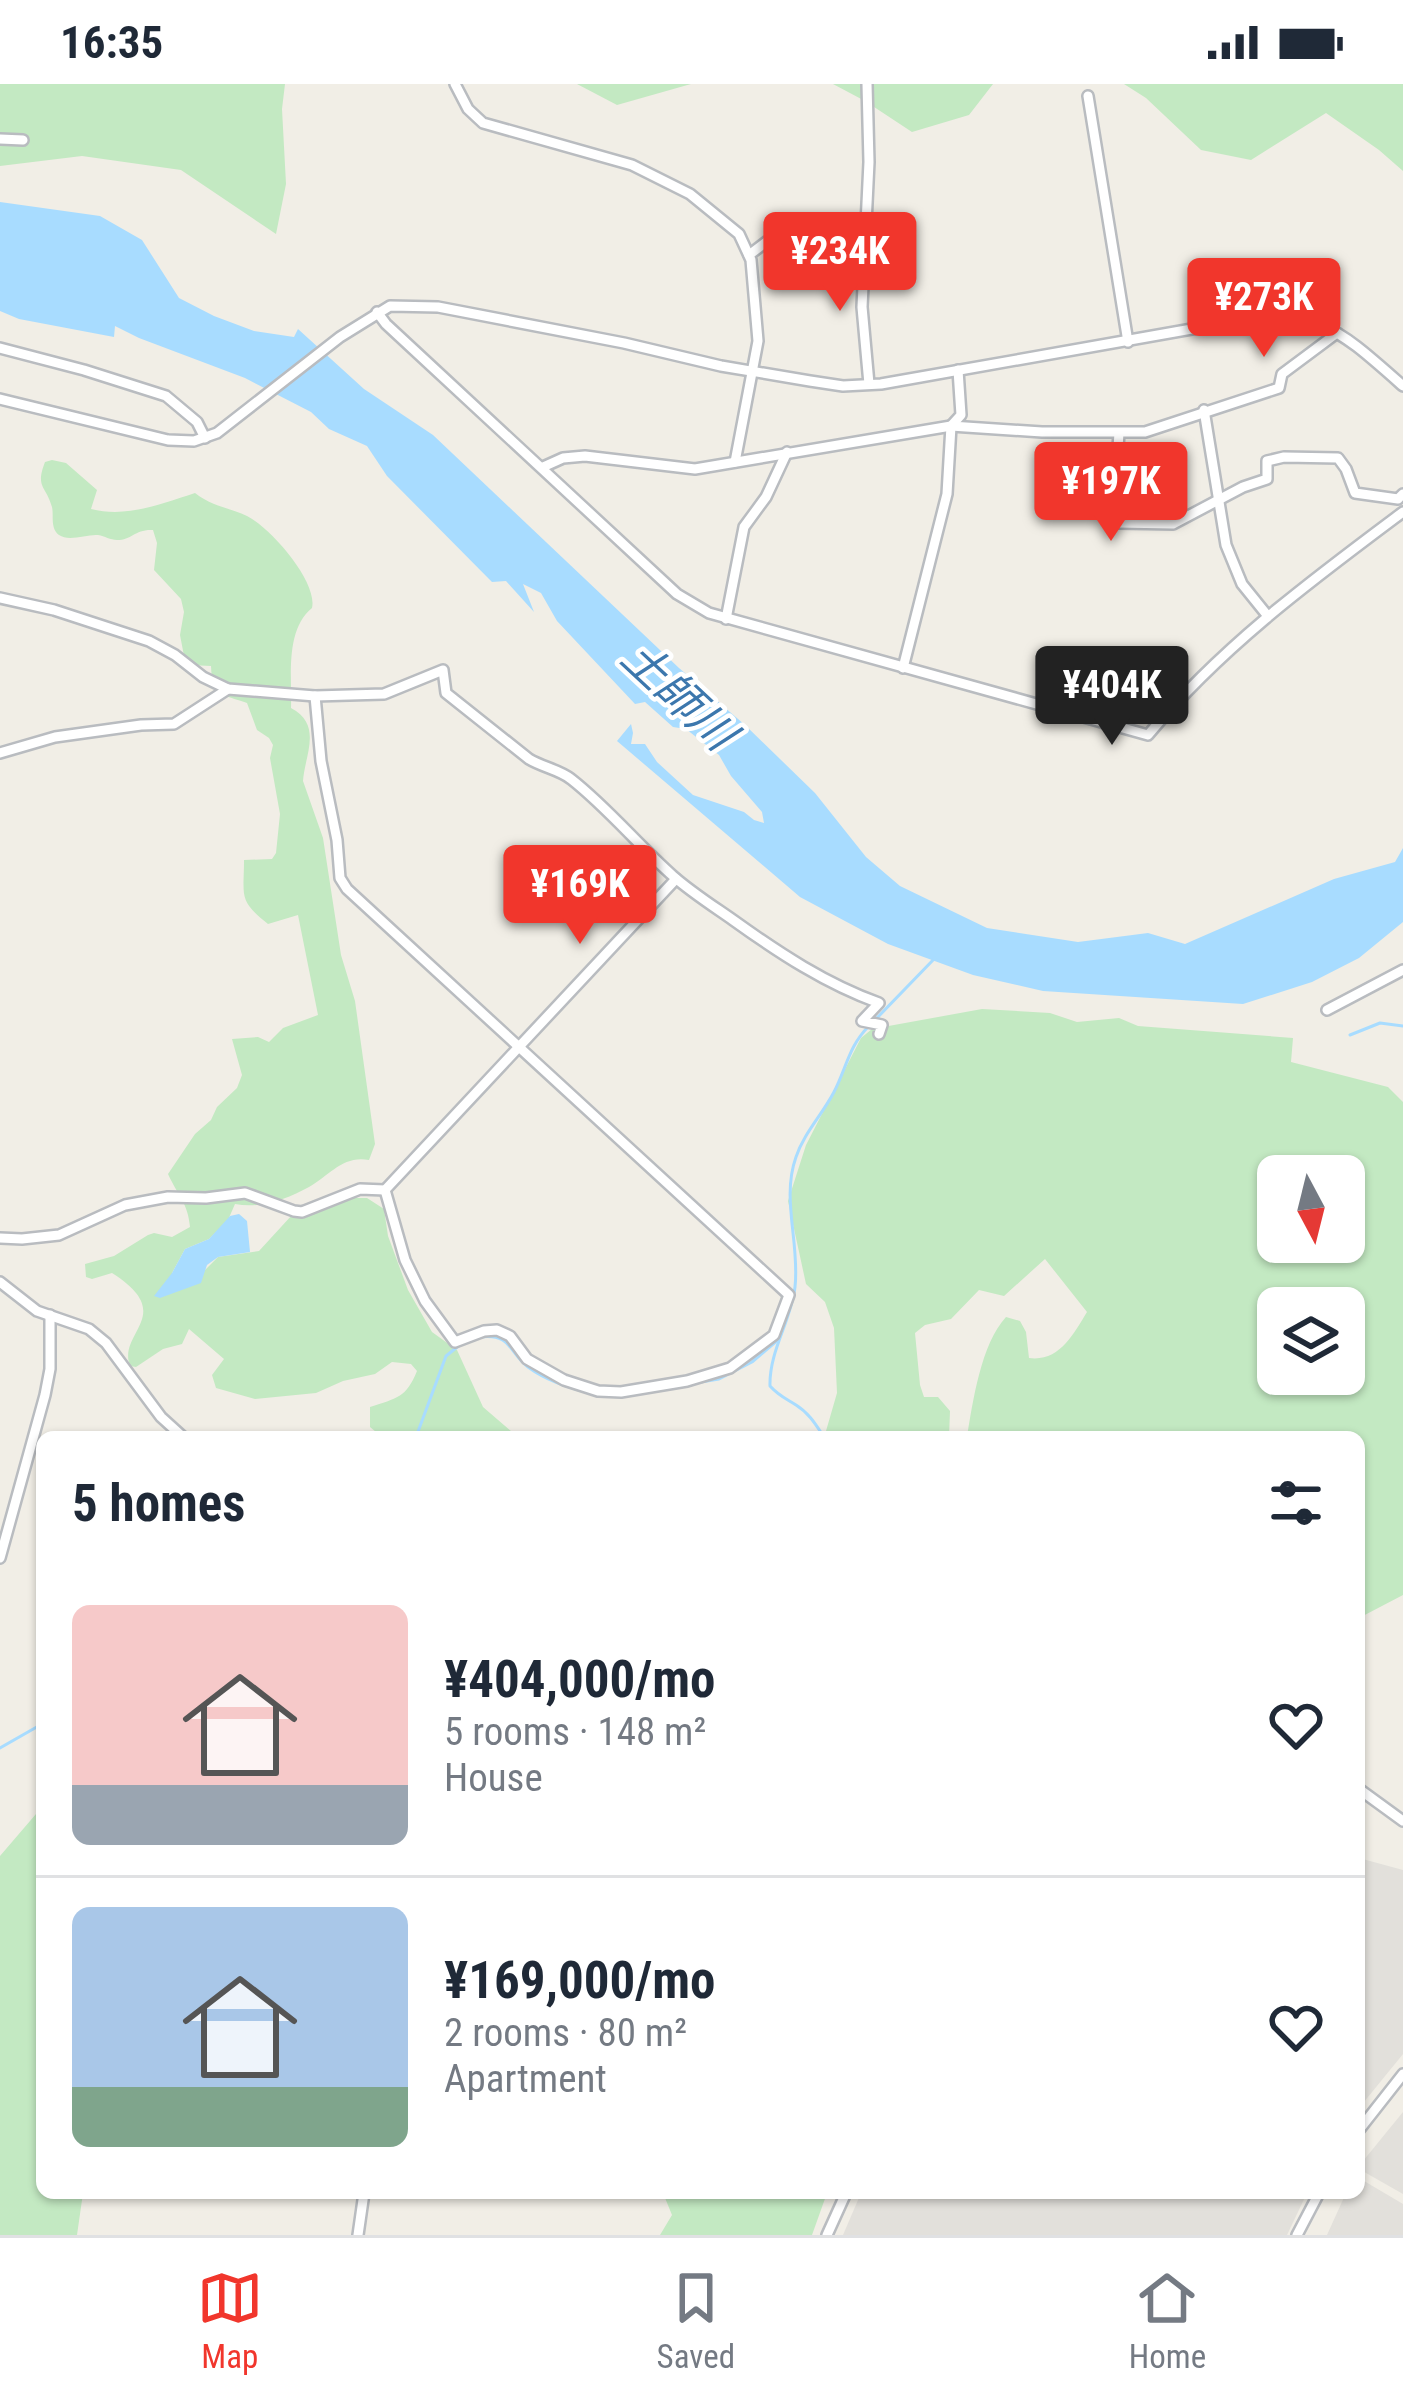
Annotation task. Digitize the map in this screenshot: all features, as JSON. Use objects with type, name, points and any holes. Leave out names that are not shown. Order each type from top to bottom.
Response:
[{"type":"street","points":[[455,84],[468,109],[483,123],[632,164],[691,194],[739,234],[749,255],[758,341],[735,461]]},
{"type":"street","points":[[867,84],[869,162],[862,307],[869,384]]},
{"type":"street","points":[[1088,96],[1128,342]]},
{"type":"street","points":[[0,139],[23,140]]},
{"type":"street","points":[[749,255],[794,225],[865,243]]},
{"type":"street","points":[[0,399],[168,440],[194,441],[217,433],[340,337],[390,306],[438,307],[843,386],[1262,317],[1294,317],[1352,341],[1403,386]]},
{"type":"street","points":[[377,312],[677,594],[709,614],[1148,735],[1208,669],[1267,615],[1403,512]]},
{"type":"street","points":[[543,467],[563,458],[585,456],[694,469],[951,426],[1145,431],[1279,388],[1282,374],[1337,333]]},
{"type":"street","points":[[0,348],[166,396],[197,422],[205,438]]},
{"type":"street","points":[[903,668],[947,494],[951,426],[961,415],[958,370]]},
{"type":"street","points":[[1204,410],[1226,545],[1242,584],[1267,615]]},
{"type":"street","points":[[1119,433],[1113,519],[1118,523],[1173,524],[1267,478],[1267,461],[1284,458],[1338,458],[1355,493],[1398,499],[1403,494]]},
{"type":"street","points":[[726,619],[744,527],[766,497],[787,452]]},
{"type":"street","points":[[0,598],[149,641],[228,689],[315,696],[384,694],[443,670],[446,693],[457,704],[529,760],[566,775],[676,878],[778,952],[853,994],[879,1003],[862,1021],[882,1025],[879,1034]]},
{"type":"street","points":[[0,753],[55,737],[174,724],[228,689]]},
{"type":"street","points":[[315,696],[340,878],[347,890],[789,1295],[774,1335],[730,1368],[687,1381],[598,1391],[564,1380],[527,1359],[509,1336],[496,1330],[454,1342],[425,1301],[405,1260],[385,1190]]},
{"type":"street","points":[[0,1238],[59,1235],[125,1205],[150,1199],[245,1193],[302,1211],[360,1189],[385,1190],[676,878]]},
{"type":"street","points":[[1327,1010],[1403,970]]},
{"type":"street","points":[[0,1282],[37,1311],[89,1329],[106,1343],[172,1431]]},
{"type":"street","points":[[0,1558],[45,1396],[50,1315]]},
{"type":"street","points":[[1365,1793],[1403,1821]]},
{"type":"street","points":[[1365,2122],[1403,2074]]},
{"type":"street","points":[[358,2235],[363,2199]]},
{"type":"street","points":[[827,2235],[843,2199]]},
{"type":"street","points":[[1298,2235],[1316,2199]]},
{"type":"shaded area","points":[[1365,1860],[1403,1870],[1403,2054],[1365,2101]]},
{"type":"shaded area","points":[[1403,2112],[1403,2194],[1365,2172],[1365,2159]]},
{"type":"shaded area","points":[[1365,2182],[1403,2204],[1403,2235],[1327,2235],[1343,2199],[1365,2199]]},
{"type":"shaded area","points":[[858,2199],[1304,2199],[1287,2235],[843,2235]]},
{"type":"green space","points":[[0,84],[285,84],[286,184],[276,234],[181,170],[82,156],[0,166]]},
{"type":"green space","points":[[577,84],[691,84],[617,105]]},
{"type":"green space","points":[[833,84],[993,84],[969,115],[912,132]]},
{"type":"green space","points":[[1124,84],[1403,84],[1403,171],[1326,113],[1251,160],[1201,150],[1146,98]]},
{"type":"green space","points":[[45,462],[66,463],[97,490],[91,509],[131,511],[195,493],[247,516],[291,557],[312,597],[312,608],[294,641],[291,708],[309,731],[303,781],[323,838],[341,955],[355,1001],[375,1144],[369,1160],[344,1163],[292,1195],[264,1204],[235,1204],[228,1220],[209,1239],[185,1249],[172,1273],[204,1271],[218,1257],[259,1251],[292,1215],[367,1198],[384,1209],[388,1236],[408,1290],[432,1332],[457,1350],[483,1407],[511,1431],[375,1431],[370,1427],[370,1407],[404,1392],[417,1371],[411,1364],[392,1362],[375,1374],[316,1393],[255,1399],[216,1388],[212,1375],[224,1359],[189,1329],[182,1344],[130,1366],[128,1354],[143,1312],[141,1300],[112,1273],[86,1277],[85,1264],[114,1256],[148,1235],[172,1237],[190,1227],[185,1205],[168,1174],[195,1134],[237,1088],[242,1075],[232,1039],[258,1037],[269,1042],[283,1028],[318,1015],[298,915],[268,924],[245,897],[244,860],[272,859],[276,853],[280,814],[270,758],[273,745],[257,730],[247,703],[217,689],[211,666],[185,661],[181,599],[154,570],[157,543],[153,530],[117,540],[59,535],[41,482]]},
{"type":"green space","points":[[982,1009],[1050,1013],[1077,1022],[1119,1018],[1138,1026],[1293,1038],[1291,1062],[1388,1087],[1403,1102],[1403,1595],[1365,1615],[1365,1431],[968,1431],[984,1357],[1006,1317],[1020,1321],[1029,1358],[1040,1358],[1064,1345],[1087,1312],[1045,1259],[1004,1296],[979,1290],[951,1319],[925,1325],[915,1333],[924,1397],[938,1397],[950,1411],[949,1431],[826,1431],[837,1393],[834,1328],[825,1302],[806,1284],[788,1201],[806,1145],[861,1038],[872,1029]]},
{"type":"green space","points":[[36,1814],[36,2199],[82,2199],[77,2235],[0,2235],[0,1856]]},
{"type":"green space","points":[[665,2199],[825,2199],[812,2235],[660,2235],[672,2215]]},
{"type":"water","name":"土師川","points":[[0,202],[100,216],[142,240],[179,298],[254,331],[294,337],[298,329],[364,389],[433,435],[745,725],[815,793],[866,857],[900,886],[987,928],[1078,942],[1148,933],[1185,944],[1334,879],[1395,862],[1403,848],[1403,922],[1359,958],[1312,982],[1243,1004],[1043,991],[973,975],[888,944],[800,897],[617,741],[631,724],[631,744],[645,744],[693,795],[764,823],[762,812],[719,755],[686,729],[673,727],[645,702],[635,704],[557,621],[541,593],[523,584],[534,612],[506,581],[492,582],[387,476],[367,446],[329,429],[311,412],[245,378],[115,326],[114,337],[0,311]]},
{"type":"water","points":[[239,1214],[247,1221],[250,1252],[218,1257],[207,1265],[201,1283],[154,1296],[185,1249],[209,1239],[230,1216]]},
{"type":"waterway","points":[[875,1020],[935,958]]},
{"type":"waterway","points":[[1350,1035],[1380,1023],[1403,1026]]},
{"type":"waterway","points":[[820,1431],[805,1412],[770,1386],[795,1287],[790,1189],[804,1140],[868,1027]]},
{"type":"waterway","points":[[480,1337],[498,1338],[535,1372],[595,1394]]},
{"type":"waterway","points":[[616,1396],[719,1379],[752,1362],[779,1339]]},
{"type":"waterway","points":[[418,1431],[446,1356],[461,1344]]},
{"type":"waterway","points":[[0,1748],[36,1727]]}]
